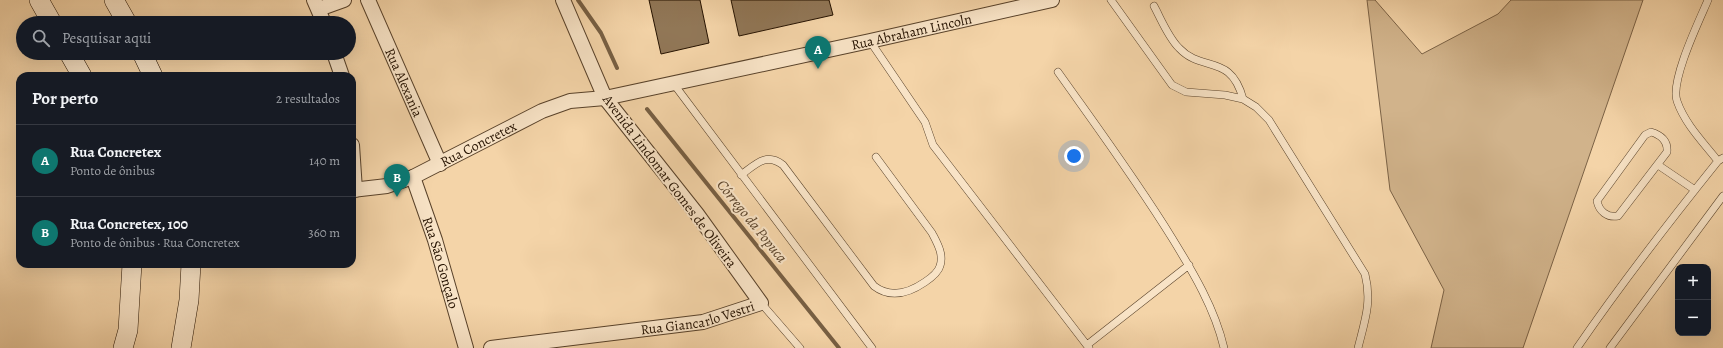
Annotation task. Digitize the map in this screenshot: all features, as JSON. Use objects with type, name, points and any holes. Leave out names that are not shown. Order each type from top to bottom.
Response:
[{"type":"main road","points":[[40,0],[48,16]]},
{"type":"main road","points":[[114,0],[123,16]]},
{"type":"main road","points":[[73,60],[80,72]]},
{"type":"main road","points":[[145,60],[151,72]]},
{"type":"main road","points":[[123,348],[128,330],[132,268]]},
{"type":"main road","points":[[181,348],[191,268]]},
{"type":"street","points":[[321,16],[316,5],[344,0]]},
{"type":"street","name":"Rua Alexania","points":[[368,0],[440,164]]},
{"type":"street","name":"Avenida Lindomar Gomes de Oliveira","points":[[563,0],[605,98],[693,208],[761,303]]},
{"type":"street","name":"Rua Abraham Lincoln","points":[[605,98],[673,82],[870,42],[1052,0]]},
{"type":"street","points":[[336,60],[341,72]]},
{"type":"street","name":"Rua Concretex","points":[[356,190],[387,186],[413,177],[542,111],[570,100],[605,98]]},
{"type":"street","name":"Rua São Gonçalo","points":[[413,177],[435,240],[466,348]]},
{"type":"street","name":"Rua Giancarlo Vestri","points":[[491,348],[703,322],[761,303]]},
{"type":"lane","points":[[1111,0],[1172,85],[1186,92],[1225,95],[1243,99],[1256,107],[1269,120],[1365,274],[1369,291],[1368,310],[1358,348]]},
{"type":"lane","points":[[1577,348],[1612,297],[1721,159],[1687,123],[1676,99],[1679,72],[1708,0]]},
{"type":"lane","points":[[1154,6],[1179,49],[1189,56],[1226,70],[1239,86],[1243,99]]},
{"type":"lane","points":[[870,42],[925,122],[933,146],[1088,346],[1189,265]]},
{"type":"lane","points":[[1058,72],[1144,192],[1189,265],[1218,325],[1224,348]]},
{"type":"lane","points":[[673,82],[741,175],[872,348]]},
{"type":"lane","points":[[1651,132],[1665,141],[1668,146],[1668,152],[1658,165],[1618,216],[1607,215],[1598,208],[1597,200],[1600,194],[1645,135],[1651,132]]},
{"type":"lane","points":[[741,175],[760,161],[768,158],[776,160],[783,165],[874,286],[882,292],[893,294],[905,293],[915,289],[935,275],[940,267],[941,258],[932,233],[876,158]]},
{"type":"lane","points":[[1658,165],[1695,190]]},
{"type":"lane","points":[[1610,348],[1723,196]]},
{"type":"lane","name":"Avenida Lindomar Gomes de Oliveira","points":[[761,303],[800,348]]},
{"type":"shaded area","points":[[1367,0],[1375,0],[1422,54],[1498,14],[1511,0],[1643,0],[1523,348],[1431,348],[1444,290],[1390,190]]},
{"type":"building","points":[[649,0],[700,0],[709,43],[661,54]]},
{"type":"building","points":[[731,0],[829,0],[833,15],[739,36]]},
{"type":"waterway","name":"Córrego da Popuca","points":[[578,0],[601,33],[617,68]]},
{"type":"waterway","name":"Córrego da Popuca","points":[[647,109],[839,348]]},
{"type":"place","name":"Rua Concretex","points":[[818,69]]},
{"type":"place","name":"Rua Concretex, 100","points":[[397,197]]}]
